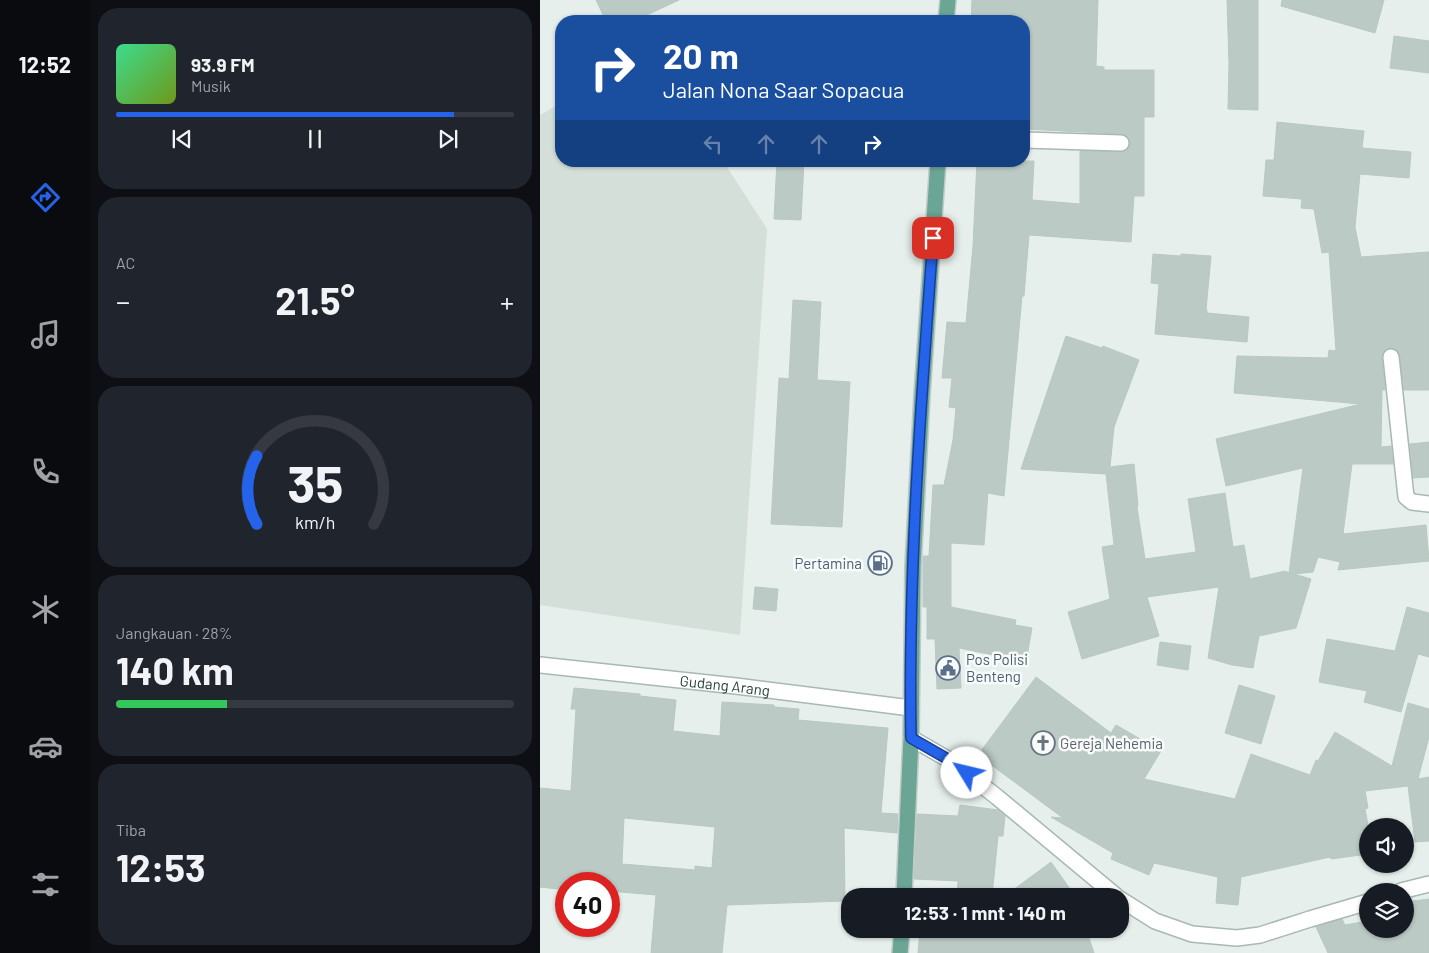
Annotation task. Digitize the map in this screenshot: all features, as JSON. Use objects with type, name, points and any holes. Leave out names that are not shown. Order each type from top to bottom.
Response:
[{"type":"main road","points":[[947,15],[948,0]]},
{"type":"main road","points":[[904,888],[911,738],[913,566],[922,395],[938,167]]},
{"type":"main road","points":[[900,953],[901,938]]},
{"type":"street","points":[[1030,140],[1121,143]]},
{"type":"street","points":[[1391,357],[1406,497],[1412,502],[1429,504]]},
{"type":"street","name":"Gudang Arang","points":[[540,665],[726,685],[911,708]]},
{"type":"street","points":[[911,738],[951,761],[1106,888]]},
{"type":"street","points":[[1414,888],[1429,884]]},
{"type":"street","points":[[1129,905],[1155,921],[1192,934],[1237,938],[1260,935],[1359,905]]},
{"type":"shaded area","points":[[555,106],[555,167],[727,167],[767,229],[740,635],[540,605],[540,115]]},
{"type":"building","points":[[596,0],[679,0],[647,15],[603,15]]},
{"type":"building","points":[[972,0],[1098,0],[1096,66],[1104,67],[1104,70],[1154,70],[1154,117],[1144,117],[1144,196],[1134,196],[1131,242],[1029,235],[1004,496],[988,493],[984,545],[951,543],[951,607],[1016,620],[1015,625],[1032,628],[1026,662],[959,648],[961,688],[937,689],[935,639],[927,639],[927,607],[923,607],[923,556],[929,556],[933,485],[944,485],[953,440],[956,408],[949,407],[952,378],[942,378],[947,322],[966,323],[973,246],[977,167],[1030,167],[1030,161],[1034,161],[1032,200],[1080,204],[1080,151],[1121,152],[1126,151],[1130,144],[1129,138],[1121,134],[1030,129],[1030,15],[971,15]]},
{"type":"building","points":[[1227,0],[1258,0],[1258,110],[1228,109]]},
{"type":"building","points":[[1282,0],[1384,0],[1375,33],[1281,6]]},
{"type":"building","points":[[1394,36],[1429,41],[1429,73],[1390,68]]},
{"type":"building","points":[[1277,122],[1364,131],[1362,148],[1411,152],[1409,178],[1360,174],[1355,227],[1361,257],[1429,252],[1429,390],[1404,390],[1399,352],[1390,348],[1385,350],[1382,354],[1385,390],[1382,390],[1381,447],[1391,446],[1393,464],[1352,464],[1343,534],[1426,525],[1429,561],[1338,570],[1340,562],[1318,557],[1313,572],[1294,574],[1311,579],[1296,628],[1259,636],[1253,668],[1232,665],[1208,658],[1219,587],[1147,597],[1159,636],[1082,659],[1068,612],[1110,599],[1102,547],[1114,545],[1106,474],[1021,469],[1066,336],[1102,348],[1103,346],[1139,360],[1114,427],[1110,467],[1134,464],[1137,507],[1145,559],[1196,552],[1188,499],[1225,493],[1233,547],[1244,545],[1250,579],[1285,571],[1289,573],[1303,468],[1226,486],[1216,439],[1361,404],[1234,393],[1237,356],[1328,358],[1329,350],[1336,351],[1329,252],[1322,253],[1314,209],[1301,208],[1302,199],[1263,196],[1266,160],[1274,160]]},
{"type":"building","points":[[777,167],[804,167],[801,220],[774,219]]},
{"type":"building","points":[[1153,254],[1211,256],[1207,313],[1249,317],[1247,342],[1155,334],[1159,284],[1151,283]]},
{"type":"building","points":[[793,300],[821,302],[817,380],[850,382],[842,527],[771,524],[779,378],[789,379]]},
{"type":"building","points":[[1429,442],[1429,477],[1413,478],[1410,444]]},
{"type":"building","points":[[755,587],[778,589],[776,611],[753,609]]},
{"type":"building","points":[[1407,607],[1429,613],[1429,657],[1418,654],[1401,712],[1364,702],[1367,691],[1319,682],[1327,639],[1395,651]]},
{"type":"building","points":[[1160,642],[1191,646],[1188,670],[1157,665]]},
{"type":"building","points":[[1036,677],[1111,733],[1116,725],[1161,751],[1144,779],[1235,799],[1251,754],[1310,775],[1316,760],[1318,761],[1335,732],[1392,766],[1408,703],[1429,709],[1429,737],[1418,779],[1429,777],[1429,841],[1415,842],[1414,818],[1412,818],[1408,786],[1365,791],[1368,808],[1365,809],[1367,818],[1359,818],[1359,855],[1331,859],[1330,857],[1241,877],[1238,905],[1216,903],[1218,877],[1154,863],[1149,875],[1111,859],[1113,853],[1051,817],[1063,818],[978,755]]},
{"type":"building","points":[[1239,685],[1275,696],[1261,744],[1225,733]]},
{"type":"building","points":[[574,688],[640,694],[640,696],[676,700],[673,731],[720,736],[722,702],[774,705],[774,707],[799,709],[798,720],[888,728],[881,813],[898,814],[897,833],[844,828],[845,888],[841,888],[841,901],[727,905],[722,953],[651,953],[656,895],[620,892],[620,872],[555,872],[555,889],[540,887],[540,788],[571,791],[576,709],[571,709]],"holes":[[[624,818],[715,827],[712,868],[695,866],[695,870],[622,864]]]},
{"type":"building","points":[[960,805],[998,810],[1005,816],[1003,836],[998,836],[993,888],[958,888],[958,881],[914,879],[917,814],[958,816]]},
{"type":"building","points":[[1051,862],[1069,888],[1016,888]]},
{"type":"building","points":[[1429,899],[1429,953],[1328,953],[1316,927],[1342,919],[1345,925],[1359,923],[1359,938],[1414,938],[1414,901]]},
{"type":"building","points":[[919,938],[1089,938],[1094,953],[918,953]]},
{"type":"place","name":"Pertamina","points":[[880,563]]},
{"type":"place","name":"Pos Polisi Benteng","points":[[948,668]]},
{"type":"place","name":"Gereja Nehemia","points":[[1043,743]]},
{"type":"route","points":[[933,238],[913,566],[911,738],[951,761],[967,773]]}]
